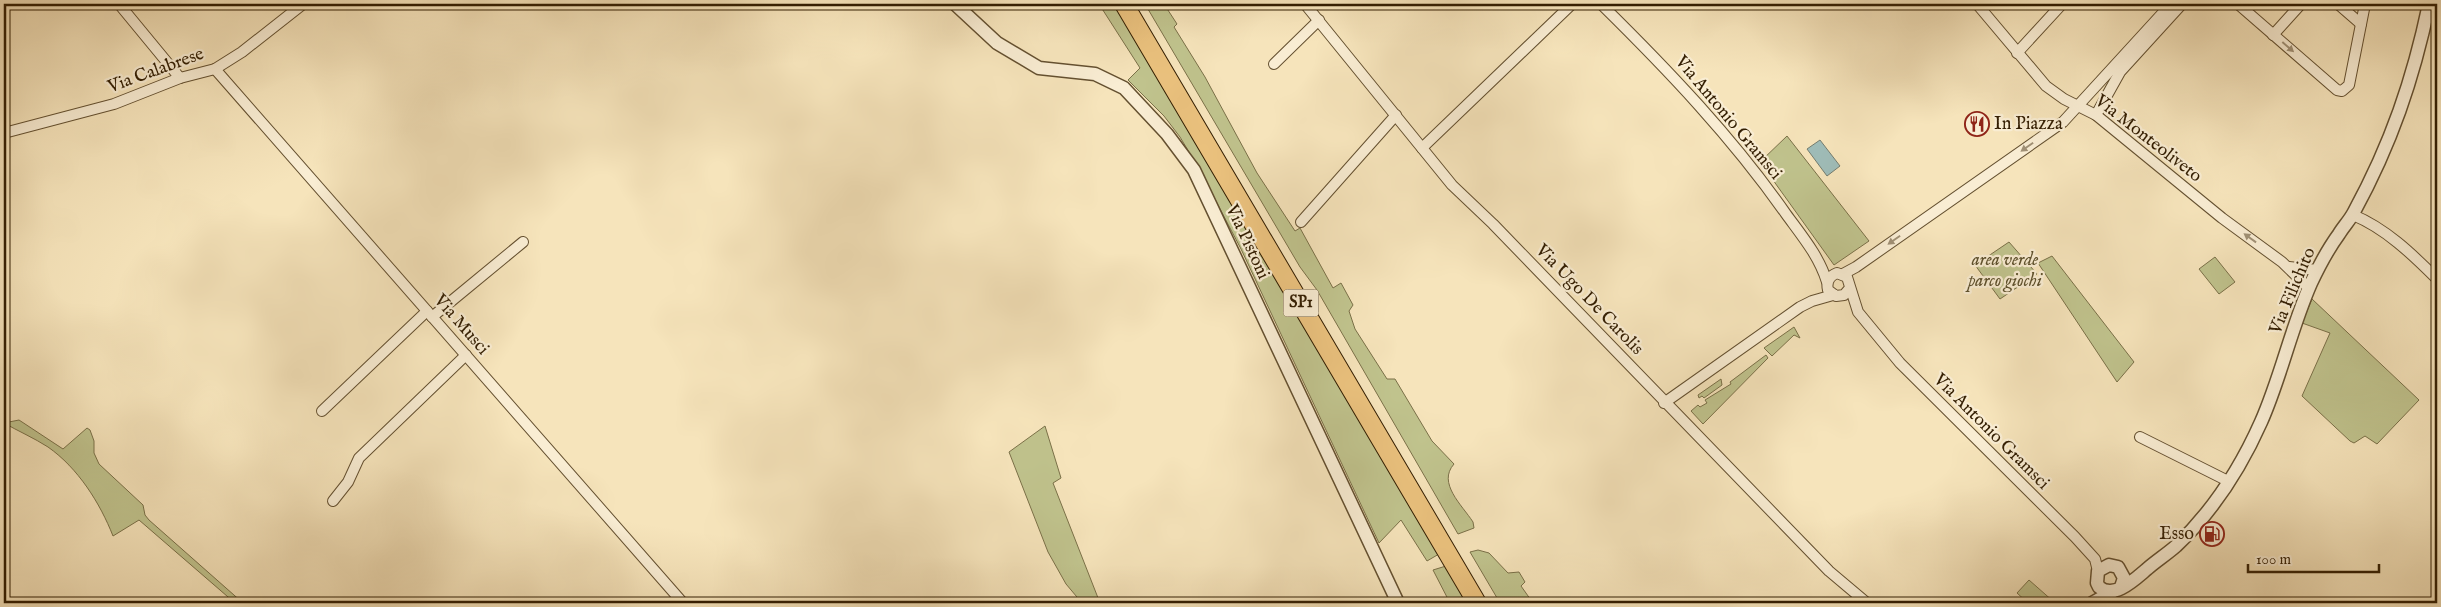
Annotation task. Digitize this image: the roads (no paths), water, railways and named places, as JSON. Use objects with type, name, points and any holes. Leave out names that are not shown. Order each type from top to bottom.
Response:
[{"type":"highway","name":"SP1","points":[[1124,4],[1477,603]]},
{"type":"highway","name":"SP1","points":[[1138,4],[1490,603]]},
{"type":"street","points":[[120,4],[180,78]]},
{"type":"street","name":"Via Calabrese","points":[[4,134],[114,104],[180,78],[214,69],[242,52],[303,4]]},
{"type":"street","name":"Via Pistoni","points":[[955,4],[997,42],[1039,68],[1095,74],[1124,88],[1167,134],[1194,170],[1398,603]]},
{"type":"street","name":"Via Ugo De Carolis","points":[[1305,4],[1452,185],[1500,231],[1664,403],[1829,571],[1867,603]]},
{"type":"street","points":[[1422,148],[1572,4]]},
{"type":"street","name":"Via Antonio Gramsci","points":[[1601,4],[1654,56],[1726,135],[1768,189],[1821,263],[1831,290],[1858,312],[1920,384],[2086,548],[2094,559],[2098,577]]},
{"type":"street","name":"Via Monteoliveto","points":[[1978,4],[2046,86],[2064,99],[2096,115],[2222,218],[2289,268],[2309,288]]},
{"type":"street","points":[[2017,53],[2062,4]]},
{"type":"street","points":[[1831,290],[1844,295],[1845,279],[1856,267],[2063,122],[2171,4]]},
{"type":"street","points":[[2096,115],[2120,72],[2182,4]]},
{"type":"street","points":[[2238,4],[2337,90],[2342,91],[2349,85],[2365,4]]},
{"type":"street","points":[[2273,35],[2300,4]]},
{"type":"street","points":[[2338,4],[2361,24]]},
{"type":"street","name":"Via Filichito","points":[[2090,603],[2117,590],[2177,545],[2198,524],[2228,481],[2261,422],[2317,270],[2339,233],[2353,215],[2381,160],[2402,108],[2417,61],[2429,4]]},
{"type":"street","points":[[1274,64],[1318,20]]},
{"type":"street","name":"Via Musci","points":[[214,69],[683,603]]},
{"type":"street","points":[[1302,222],[1396,115]]},
{"type":"street","points":[[2353,215],[2369,221],[2437,279]]},
{"type":"street","points":[[322,412],[429,314],[523,242]]},
{"type":"street","name":"Via Antonio Gramsci","points":[[1821,263],[1845,279],[1858,312]]},
{"type":"street","points":[[2289,268],[2317,270]]},
{"type":"street","points":[[1831,290],[1830,277],[1845,279]]},
{"type":"street","points":[[1664,403],[1790,314],[1831,290]]},
{"type":"street","points":[[333,501],[348,482],[359,458],[466,356]]},
{"type":"street","points":[[2140,437],[2228,481]]},
{"type":"street","name":"Via Antonio Gramsci","points":[[2086,548],[2117,568]]},
{"type":"street","points":[[2104,566],[2117,568],[2124,578],[2117,590],[2103,590],[2098,577],[2104,566]]},
{"type":"street","name":"Via Filichito","points":[[2117,568],[2148,568]]},
{"type":"street","name":"Via Filichito","points":[[2090,603],[2098,577]]},
{"type":"water","points":[[1820,140],[1840,166],[1827,176],[1807,149]]},
{"type":"place","name":"In Piazza","points":[[1977,124]]},
{"type":"place","name":"Esso","points":[[2212,534]]},
{"type":"park label","name":"area verde parco giochi","points":[[2005,270]]}]
